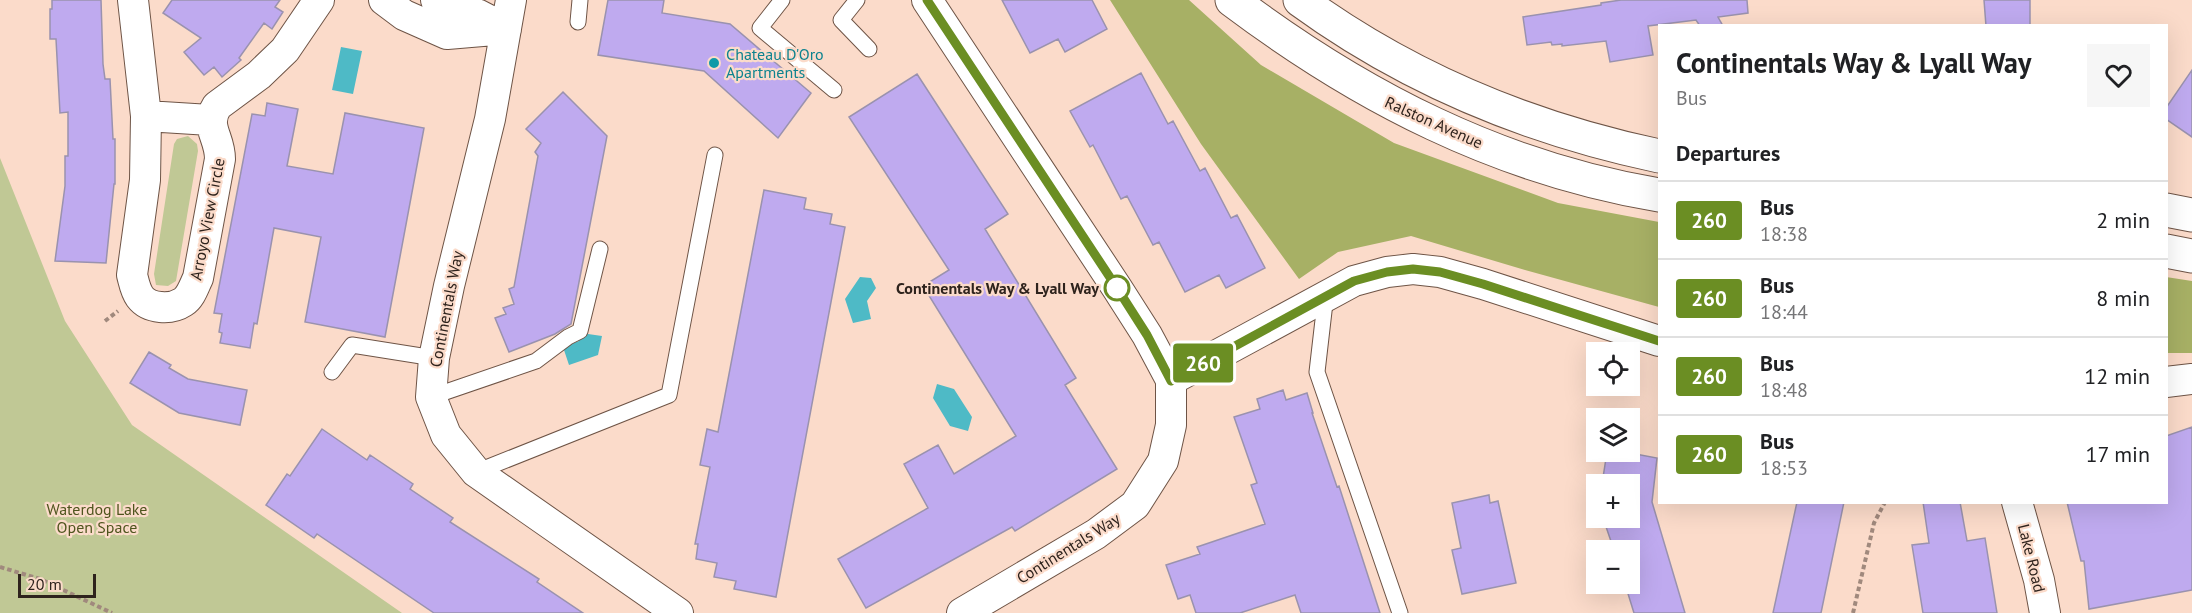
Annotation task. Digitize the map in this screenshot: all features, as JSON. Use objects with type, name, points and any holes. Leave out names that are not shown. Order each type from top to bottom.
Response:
[{"type":"main road","name":"Ralston Avenue","points":[[1232,0],[1280,36],[1339,75],[1411,114],[1520,159],[1581,178],[1658,195]]},
{"type":"main road","points":[[1300,0],[1367,43],[1424,75],[1482,102],[1550,127],[1658,156]]},
{"type":"main road","points":[[2168,210],[2192,215]]},
{"type":"main road","points":[[2168,251],[2192,256]]},
{"type":"street","name":"Arroyo View Circle","points":[[133,0],[146,116],[145,180],[132,274],[135,287],[144,301],[156,306],[168,307],[183,302],[192,292],[198,278],[220,159],[219,141],[210,120]]},
{"type":"street","points":[[146,116],[210,120],[217,106],[259,75],[285,50],[319,0]]},
{"type":"street","points":[[384,0],[404,15],[447,34],[506,29]]},
{"type":"street","points":[[435,0],[479,15],[506,29]]},
{"type":"street","name":"Continentals Way","points":[[511,0],[490,119],[449,286],[434,358],[431,397],[446,435],[476,472],[678,613]]},
{"type":"street","name":"Continentals Way","points":[[927,0],[1117,288],[1147,335],[1171,381],[1171,425],[1162,461],[1135,505],[1096,534],[962,613]]},
{"type":"street","points":[[1171,381],[1326,294],[1354,281],[1387,272],[1413,269],[1440,272],[1483,284],[1658,341]]},
{"type":"street","points":[[2168,382],[2192,379]]},
{"type":"street","name":"Lake Road","points":[[2018,504],[2039,580],[2045,613]]},
{"type":"lane","points":[[578,22],[580,0]]},
{"type":"lane","points":[[782,0],[760,28],[834,90]]},
{"type":"lane","points":[[857,0],[841,20],[869,49]]},
{"type":"lane","points":[[476,472],[669,395],[715,155]]},
{"type":"lane","points":[[431,397],[536,362],[568,337],[580,331],[600,249]]},
{"type":"lane","points":[[1326,294],[1317,372],[1400,613]]},
{"type":"lane","points":[[332,372],[352,345],[434,358]]},
{"type":"path","points":[[1853,613],[1874,523],[1884,504]]},
{"type":"path","points":[[0,567],[40,579],[112,613]]},
{"type":"green space","points":[[1110,0],[1189,0],[1261,65],[1394,143],[1558,203],[1658,222],[1658,307],[1411,236],[1338,252],[1299,279],[1201,144]]},
{"type":"green space","points":[[188,136],[197,144],[198,151],[176,281],[168,286],[156,285],[154,274],[174,144],[177,139]]},
{"type":"green space","name":"Waterdog Lake Open Space","points":[[0,158],[65,321],[132,425],[402,613],[0,613]]},
{"type":"green space","points":[[2168,277],[2192,281],[2192,353],[2168,353]]},
{"type":"water","points":[[341,47],[362,51],[353,94],[332,90]]},
{"type":"water","points":[[860,277],[871,278],[876,288],[867,301],[871,319],[853,323],[845,299]]},
{"type":"water","points":[[581,333],[602,336],[598,355],[569,365],[563,347],[579,341]]},
{"type":"water","points":[[937,384],[954,389],[972,417],[968,431],[950,426],[933,398]]},
{"type":"building","points":[[52,0],[101,0],[103,64],[105,79],[110,79],[113,139],[115,139],[115,184],[106,263],[55,261],[65,186],[65,156],[68,156],[68,112],[60,113],[56,39],[50,39]]},
{"type":"building","points":[[172,0],[280,0],[275,7],[283,12],[272,29],[264,23],[239,58],[241,60],[222,77],[214,67],[204,75],[184,52],[201,38],[163,13]]},
{"type":"building","name":"Chateau D'Oro Apartments","points":[[608,0],[664,0],[662,13],[730,24],[811,93],[778,138],[704,71],[598,55]]},
{"type":"building","points":[[1002,0],[1092,0],[1107,29],[1065,52],[1058,39],[1030,53]]},
{"type":"building","points":[[1621,0],[1747,0],[1748,13],[1718,17],[1722,24],[1699,24],[1696,20],[1648,26],[1653,55],[1610,62],[1606,41],[1562,46],[1562,44],[1552,45],[1551,42],[1527,45],[1523,17],[1601,5],[1601,3]]},
{"type":"building","points":[[1984,0],[2030,0],[2030,24],[1986,24]]},
{"type":"building","points":[[2192,70],[2192,137],[2168,120],[2168,105]]},
{"type":"building","points":[[1141,73],[1168,124],[1173,121],[1200,171],[1205,168],[1231,218],[1237,215],[1265,268],[1226,288],[1219,275],[1185,292],[1159,242],[1153,245],[1127,196],[1121,199],[1093,145],[1090,147],[1070,111]]},
{"type":"building","points":[[917,74],[1008,214],[985,229],[1076,378],[1065,385],[1117,469],[1015,531],[1012,527],[866,608],[838,559],[928,508],[904,464],[938,445],[954,474],[1016,436],[923,286],[949,270],[849,117]]},
{"type":"building","points":[[563,92],[607,136],[571,324],[555,334],[509,352],[495,318],[506,314],[503,308],[514,304],[509,289],[514,287],[538,156],[535,152],[541,143],[526,129]]},
{"type":"building","points":[[267,103],[298,109],[287,166],[333,174],[345,113],[424,128],[385,337],[305,322],[321,237],[274,228],[257,324],[254,323],[250,348],[220,343],[222,314],[214,313],[252,114],[265,116]]},
{"type":"building","points":[[764,190],[806,198],[804,209],[832,214],[830,224],[845,227],[776,597],[734,589],[736,581],[714,577],[717,563],[696,559],[698,544],[695,544],[710,467],[700,465],[707,429],[718,432]]},
{"type":"building","points":[[149,352],[171,365],[169,368],[188,379],[247,390],[240,425],[179,413],[130,383]]},
{"type":"building","points":[[1283,390],[1286,400],[1307,393],[1380,613],[1301,613],[1295,595],[1240,613],[1196,613],[1190,595],[1178,599],[1166,565],[1200,554],[1197,547],[1265,524],[1251,485],[1257,483],[1234,417],[1260,409],[1257,399]]},
{"type":"building","points":[[2192,427],[2192,590],[2089,609],[2084,561],[2081,561],[2067,504],[2168,504],[2168,435]]},
{"type":"building","points":[[322,429],[367,460],[370,455],[413,484],[410,489],[453,518],[450,522],[539,579],[537,582],[583,613],[434,613],[317,534],[314,538],[266,505],[287,474],[290,476]]},
{"type":"building","points":[[1640,455],[1657,458],[1652,502],[1685,613],[1634,613],[1628,594],[1640,594],[1640,540],[1611,540],[1606,528],[1640,528],[1640,474],[1604,474],[1605,462],[1640,462]]},
{"type":"building","points":[[1489,495],[1490,503],[1498,501],[1516,583],[1462,594],[1452,550],[1461,548],[1452,503]]},
{"type":"building","points":[[1797,504],[1844,504],[1821,613],[1773,613]]},
{"type":"building","points":[[1923,504],[1960,504],[1967,541],[1985,538],[1997,613],[1923,613],[1912,545],[1929,543]]},
{"type":"bus line","name":"260","points":[[927,0],[1117,288],[1147,335],[1171,381],[1326,294],[1354,281],[1387,272],[1413,269],[1440,272],[1483,284],[1658,341]]},
{"type":"place","name":"Chateau D'Oro Apartments","points":[[714,63]]},
{"type":"place","name":"Continentals Way & Lyall Way","points":[[1117,288]]}]
